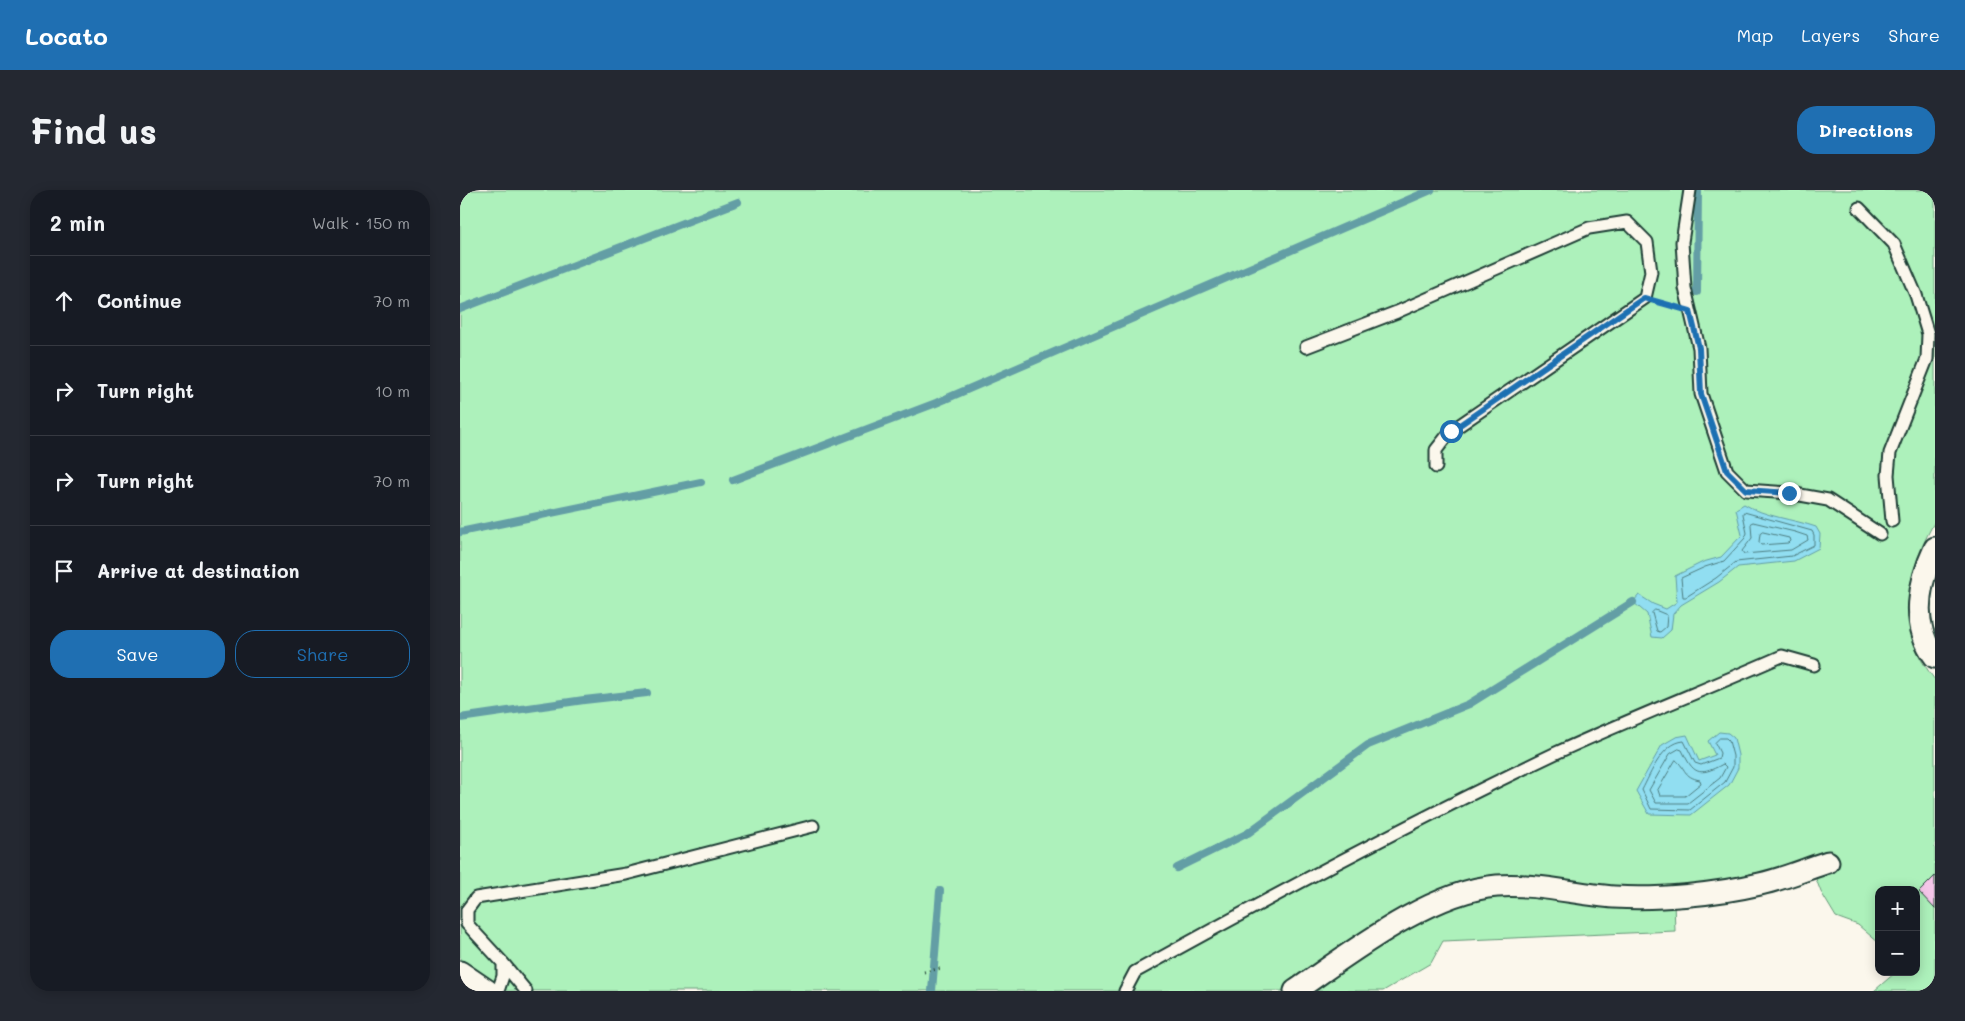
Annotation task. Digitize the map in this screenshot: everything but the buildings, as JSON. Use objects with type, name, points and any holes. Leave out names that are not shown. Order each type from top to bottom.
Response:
[{"type":"street","points":[[1935,548],[1922,582],[1919,616],[1927,643],[1935,657]]},
{"type":"street","points":[[1295,991],[1371,939],[1412,915],[1459,894],[1497,886],[1540,887],[1614,897],[1666,896],[1714,892],[1761,884],[1828,862]]},
{"type":"street","points":[[460,972],[488,991]]},
{"type":"lane","points":[[1690,190],[1682,242],[1685,288],[1699,348],[1701,394],[1727,471],[1746,490],[1789,493],[1828,500],[1880,534]]},
{"type":"lane","points":[[1859,208],[1894,244],[1916,295],[1928,334],[1935,346]]},
{"type":"lane","points":[[1306,347],[1396,312],[1589,228],[1627,222],[1647,242],[1651,272],[1645,298],[1451,431],[1436,450],[1436,467]]},
{"type":"lane","points":[[1892,521],[1888,476],[1890,453],[1927,359],[1928,334]]},
{"type":"lane","points":[[1125,991],[1135,972],[1280,892],[1400,829],[1558,753],[1782,656],[1814,665]]},
{"type":"lane","points":[[526,991],[467,924],[467,910],[476,898],[626,874],[813,826]]},
{"type":"lane","points":[[498,991],[504,976],[503,963]]},
{"type":"path","points":[[924,972],[942,968]]},
{"type":"green space","points":[[460,190],[1935,190],[1935,521],[1915,565],[1911,580],[1908,611],[1916,648],[1923,663],[1935,680],[1935,991],[1874,991],[1891,976],[1920,976],[1920,886],[1875,886],[1875,940],[1858,925],[1836,917],[1821,892],[1814,874],[1615,891],[1536,880],[1364,935],[1282,991],[499,991],[460,965]]},
{"type":"green space","points":[[1497,893],[1674,902],[1675,931],[1443,941],[1431,963],[1383,991],[1308,991],[1391,935],[1459,903]]},
{"type":"water","points":[[1744,504],[1770,515],[1816,527],[1820,534],[1819,548],[1794,561],[1738,567],[1719,582],[1681,605],[1673,614],[1671,630],[1662,638],[1652,637],[1647,614],[1633,602],[1639,595],[1653,604],[1666,609],[1677,602],[1675,576],[1703,562],[1721,557],[1742,535],[1736,509]]},
{"type":"water","points":[[1719,732],[1728,733],[1734,738],[1738,755],[1738,768],[1729,785],[1691,815],[1649,814],[1636,791],[1662,745],[1676,737],[1687,735],[1699,761],[1715,755],[1708,741]]},
{"type":"waterway","points":[[733,480],[936,403],[1431,190]]},
{"type":"waterway","points":[[1697,292],[1698,190]]},
{"type":"waterway","points":[[460,309],[738,202]]},
{"type":"waterway","points":[[460,532],[701,482]]},
{"type":"waterway","points":[[1177,868],[1248,833],[1368,745],[1469,704],[1633,602]]},
{"type":"waterway","points":[[460,718],[647,693]]},
{"type":"waterway","points":[[932,991],[940,891]]},
{"type":"route","points":[[1451,431],[1644,298],[1690,311],[1699,348],[1701,394],[1727,471],[1746,490],[1789,493]]}]
